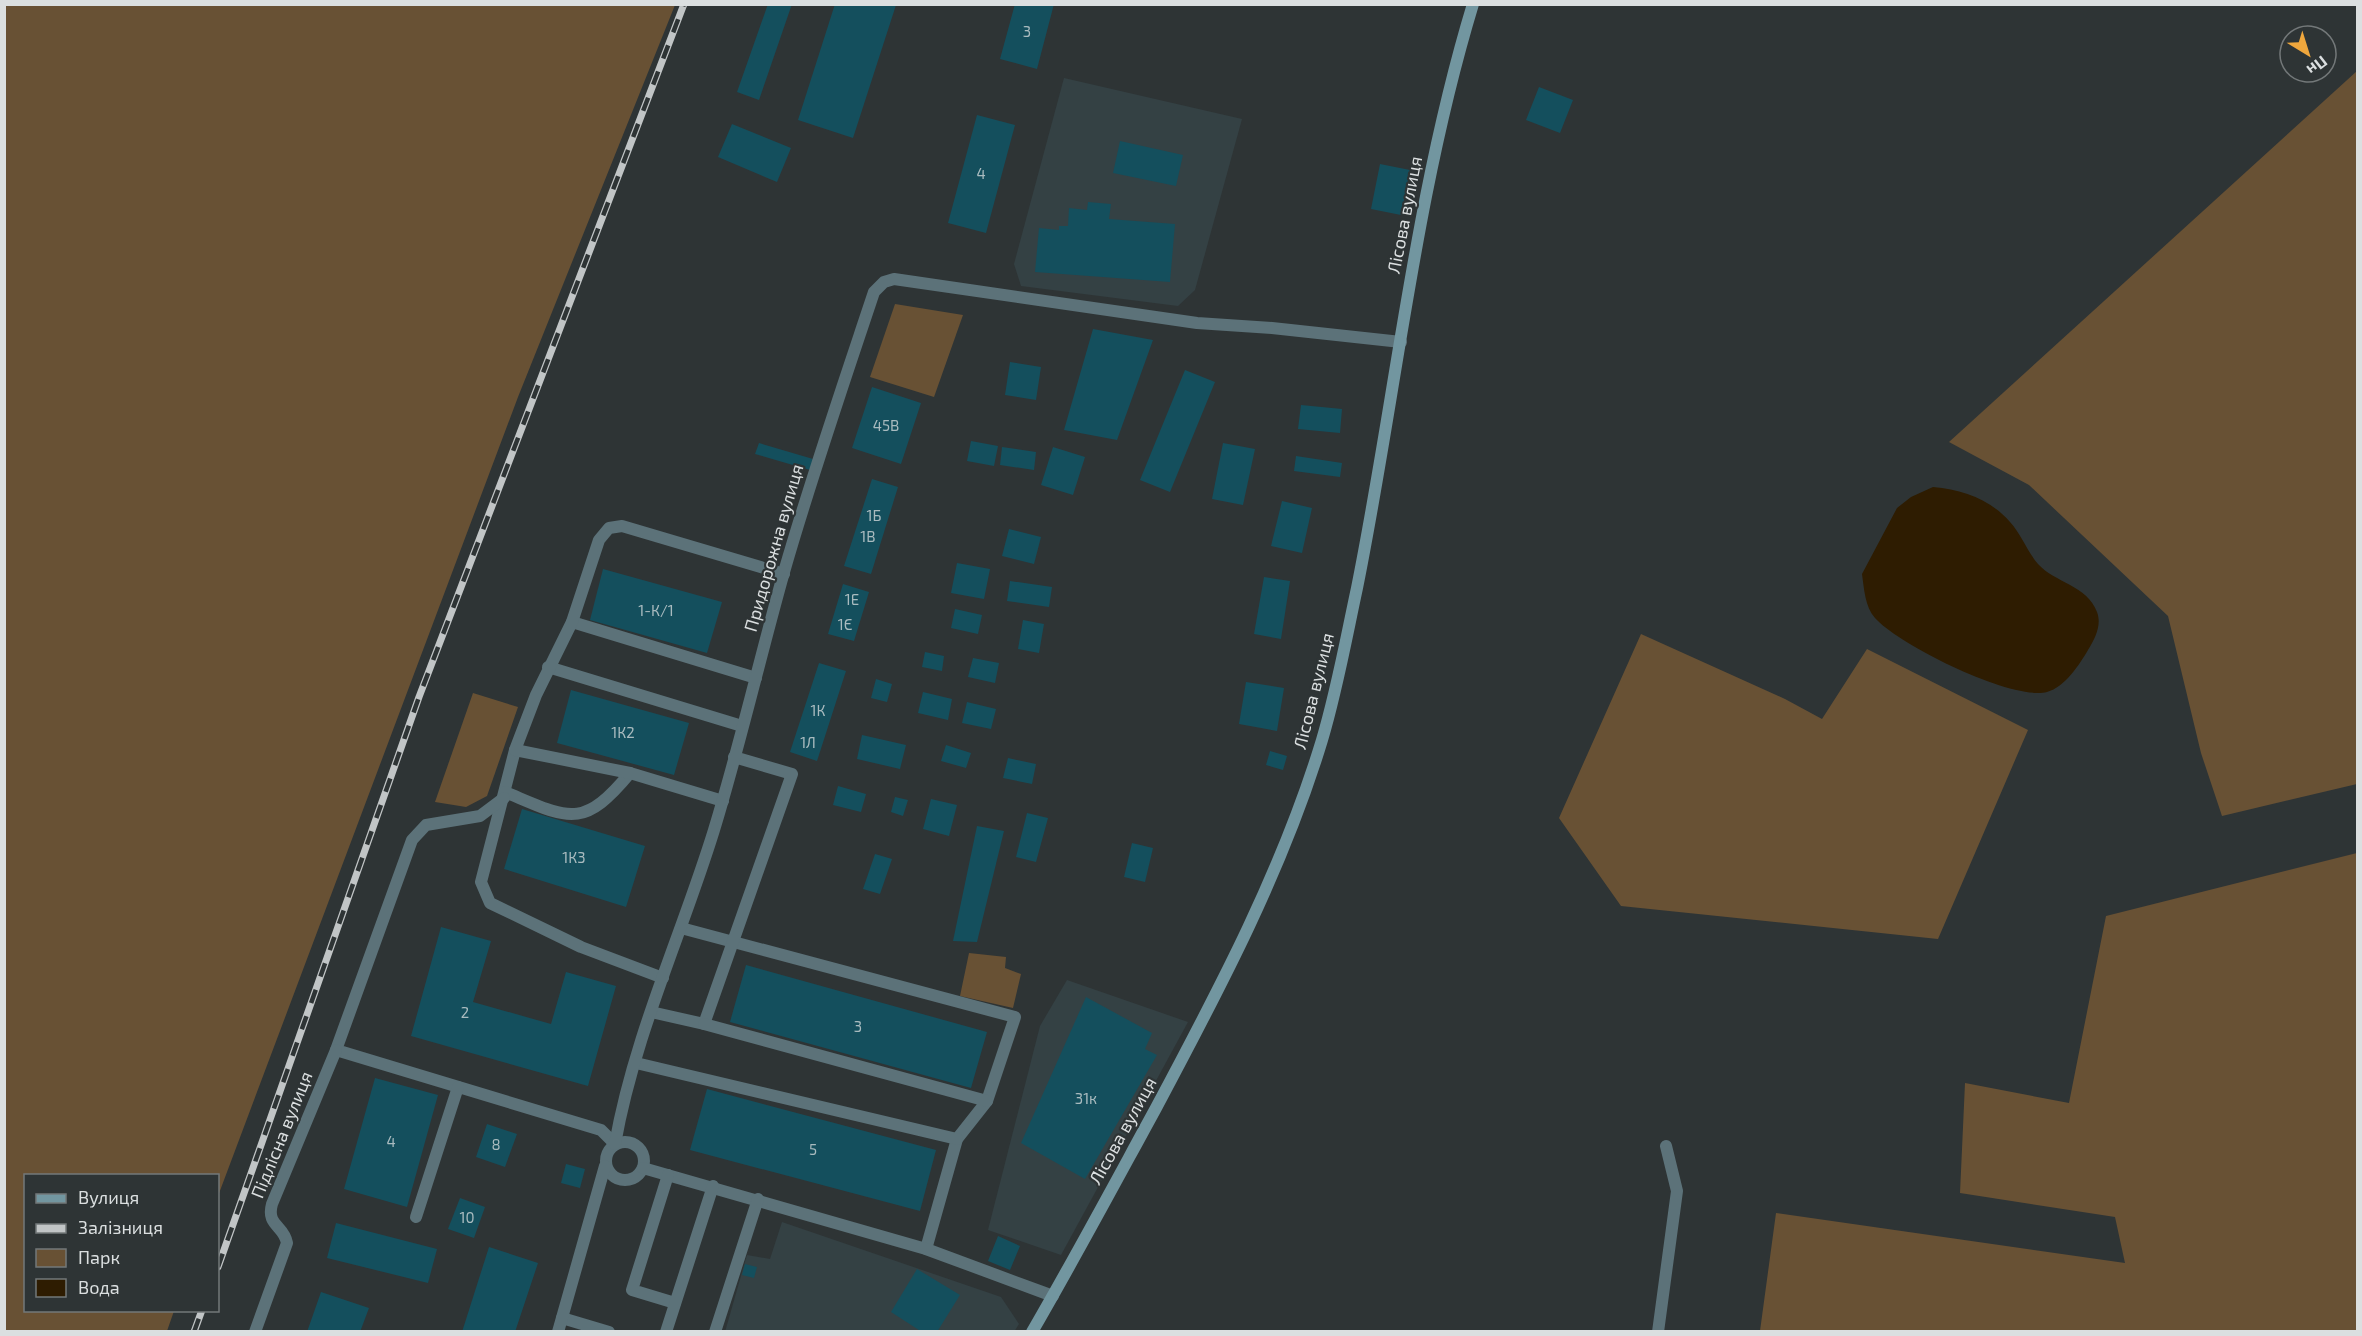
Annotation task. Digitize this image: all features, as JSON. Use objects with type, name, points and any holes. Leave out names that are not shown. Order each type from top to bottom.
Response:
[{"type":"main road","name":"Лісова вулиця","points":[[1032,1332],[1201,1025],[1272,876],[1322,740],[1339,675],[1368,531],[1418,233],[1437,142],[1473,4]]},
{"type":"street","name":"Придорожна вулиця","points":[[615,1144],[651,1012],[723,801],[784,574],[818,460],[874,292],[884,282],[894,279],[1197,323],[1401,342]]},
{"type":"street","points":[[663,978],[580,948],[490,903],[481,882],[515,750],[548,667],[572,622],[599,540],[609,528],[622,526],[784,574]]},
{"type":"street","points":[[572,622],[756,678]]},
{"type":"street","points":[[548,667],[742,726]]},
{"type":"street","points":[[515,750],[630,774],[723,801]]},
{"type":"street","points":[[704,1024],[792,774],[734,757]]},
{"type":"street","points":[[505,795],[555,813],[578,816],[594,810],[630,774]]},
{"type":"street","points":[[505,795],[480,816],[426,825],[412,840],[336,1050],[601,1130],[615,1144]]},
{"type":"street","points":[[681,928],[1015,1017],[987,1101],[957,1139],[926,1249]]},
{"type":"street","points":[[651,1012],[704,1024],[987,1101]]},
{"type":"street","name":"Підлісна вулиця","points":[[255,1332],[287,1244],[284,1234],[269,1214],[336,1050]]},
{"type":"street","points":[[636,1063],[957,1139]]},
{"type":"street","points":[[416,1217],[458,1087]]},
{"type":"street","points":[[558,1332],[607,1154],[615,1144],[628,1142],[639,1148],[644,1160],[643,1168],[637,1176],[626,1181],[614,1177],[605,1166]]},
{"type":"street","points":[[1658,1332],[1677,1191],[1666,1146]]},
{"type":"street","points":[[643,1168],[758,1199],[926,1249],[1053,1296]]},
{"type":"street","points":[[669,1174],[632,1290],[675,1303]]},
{"type":"street","points":[[666,1332],[712,1186]]},
{"type":"street","points":[[715,1332],[758,1199]]},
{"type":"street","points":[[562,1318],[609,1332]]},
{"type":"shaded area","points":[[1064,78],[1242,119],[1195,290],[1178,306],[1021,286],[1014,264]]},
{"type":"shaded area","points":[[1067,980],[1188,1022],[1061,1255],[988,1230],[1040,1026]]},
{"type":"shaded area","points":[[782,1222],[1001,1297],[1019,1324],[1014,1332],[725,1332],[747,1255],[770,1259]]},
{"type":"green space","points":[[5,4],[675,5],[518,397],[219,1193],[219,1174],[24,1174],[24,1312],[174,1312],[167,1331],[5,1331]]},
{"type":"green space","points":[[2357,71],[2357,784],[2222,816],[2201,753],[2168,616],[2029,485],[1949,442]]},
{"type":"green space","points":[[895,304],[963,315],[934,397],[870,377]]},
{"type":"green space","points":[[1641,634],[1785,699],[1822,719],[1867,649],[2028,730],[1938,939],[1621,906],[1559,818]]},
{"type":"green space","points":[[473,693],[518,707],[487,796],[466,807],[435,802]]},
{"type":"green space","points":[[2357,853],[2357,1331],[1760,1331],[1776,1213],[2125,1263],[2115,1217],[1960,1193],[1965,1083],[2069,1103],[2106,916]]},
{"type":"green space","points":[[969,953],[1006,957],[1005,968],[1021,974],[1013,1008],[960,996]]},
{"type":"water","points":[[1933,487],[1965,493],[1994,507],[2014,527],[2038,564],[2053,576],[2078,590],[2092,603],[2098,617],[2095,637],[2076,669],[2054,689],[2031,693],[1984,680],[1931,656],[1907,642],[1872,614],[1862,574],[1897,508],[1911,497]]},
{"type":"building","points":[[768,4],[792,4],[759,100],[737,92]]},
{"type":"building","points":[[835,4],[896,5],[853,138],[798,120]]},
{"type":"building","points":[[1015,4],[1054,4],[1037,69],[1000,59]]},
{"type":"building","points":[[1539,87],[1573,100],[1560,133],[1526,120]]},
{"type":"building","points":[[977,115],[1015,125],[986,233],[948,223]]},
{"type":"building","points":[[732,124],[791,148],[777,182],[718,157]]},
{"type":"building","points":[[1120,141],[1183,155],[1176,186],[1113,173]]},
{"type":"building","points":[[1380,164],[1410,170],[1401,215],[1371,209]]},
{"type":"building","points":[[1088,202],[1111,204],[1109,219],[1175,224],[1170,282],[1035,272],[1039,228],[1059,230],[1059,226],[1068,226],[1069,208],[1087,210]]},
{"type":"building","points":[[1093,329],[1153,340],[1117,440],[1064,430]]},
{"type":"building","points":[[1010,362],[1041,367],[1036,400],[1005,395]]},
{"type":"building","points":[[1185,370],[1215,382],[1170,492],[1140,480]]},
{"type":"building","points":[[872,387],[921,403],[901,464],[852,448]]},
{"type":"building","points":[[1301,405],[1342,409],[1340,433],[1298,429]]},
{"type":"building","points":[[971,441],[998,446],[994,466],[967,461]]},
{"type":"building","points":[[759,443],[813,459],[810,470],[755,454]]},
{"type":"building","points":[[1223,443],[1255,449],[1243,505],[1212,499]]},
{"type":"building","points":[[1002,447],[1036,452],[1034,470],[1000,465]]},
{"type":"building","points":[[1053,447],[1085,457],[1073,495],[1041,485]]},
{"type":"building","points":[[1296,456],[1342,463],[1340,477],[1294,471]]},
{"type":"building","points":[[872,479],[898,487],[871,574],[844,566]]},
{"type":"building","points":[[1282,501],[1312,508],[1302,553],[1271,546]]},
{"type":"building","points":[[1009,529],[1041,537],[1034,564],[1002,556]]},
{"type":"building","points":[[957,563],[990,569],[984,599],[951,593]]},
{"type":"building","points":[[603,569],[722,602],[707,653],[590,620]]},
{"type":"building","points":[[1264,577],[1290,581],[1281,639],[1254,634]]},
{"type":"building","points":[[1010,581],[1052,587],[1049,607],[1007,601]]},
{"type":"building","points":[[843,584],[869,592],[854,641],[828,634]]},
{"type":"building","points":[[955,609],[982,615],[978,634],[951,628]]},
{"type":"building","points":[[1023,620],[1044,624],[1039,653],[1018,649]]},
{"type":"building","points":[[925,652],[944,656],[942,671],[922,667]]},
{"type":"building","points":[[973,658],[999,663],[995,683],[968,677]]},
{"type":"building","points":[[819,663],[846,671],[817,761],[790,752]]},
{"type":"building","points":[[876,679],[892,684],[887,702],[871,698]]},
{"type":"building","points":[[1246,682],[1284,688],[1277,731],[1239,724]]},
{"type":"building","points":[[571,690],[689,723],[674,775],[557,743]]},
{"type":"building","points":[[923,692],[952,699],[948,720],[918,713]]},
{"type":"building","points":[[967,702],[996,709],[991,729],[962,723]]},
{"type":"building","points":[[862,735],[906,745],[900,769],[857,759]]},
{"type":"building","points":[[946,745],[971,753],[966,768],[941,761]]},
{"type":"building","points":[[1270,751],[1287,756],[1283,770],[1266,765]]},
{"type":"building","points":[[1008,758],[1036,764],[1032,784],[1003,778]]},
{"type":"building","points":[[838,786],[866,794],[861,812],[833,805]]},
{"type":"building","points":[[895,797],[908,800],[903,816],[891,812]]},
{"type":"building","points":[[931,799],[957,805],[949,836],[923,829]]},
{"type":"building","points":[[522,809],[645,846],[626,907],[504,869]]},
{"type":"building","points":[[1027,813],[1048,818],[1036,862],[1016,857]]},
{"type":"building","points":[[977,826],[1004,831],[977,942],[953,941]]},
{"type":"building","points":[[1132,843],[1153,848],[1145,882],[1124,877]]},
{"type":"building","points":[[875,854],[892,859],[880,894],[863,889]]},
{"type":"building","points":[[441,927],[491,941],[473,1002],[551,1024],[566,972],[616,986],[588,1086],[411,1036]]},
{"type":"building","points":[[746,965],[987,1032],[971,1088],[730,1022]]},
{"type":"building","points":[[1086,997],[1152,1033],[1145,1049],[1157,1055],[1085,1179],[1021,1143]]},
{"type":"building","points":[[375,1078],[438,1095],[407,1207],[344,1189]]},
{"type":"building","points":[[707,1089],[936,1150],[920,1211],[690,1150]]},
{"type":"building","points":[[487,1124],[517,1134],[505,1167],[476,1157]]},
{"type":"building","points":[[566,1164],[585,1169],[580,1188],[561,1183]]},
{"type":"building","points":[[460,1198],[485,1207],[474,1238],[448,1229]]},
{"type":"building","points":[[336,1223],[437,1249],[428,1283],[327,1258]]},
{"type":"building","points":[[998,1236],[1020,1246],[1010,1270],[988,1261]]},
{"type":"building","points":[[489,1247],[538,1263],[515,1332],[462,1332]]},
{"type":"building","points":[[745,1264],[757,1267],[754,1278],[742,1275]]},
{"type":"building","points":[[917,1269],[960,1295],[937,1332],[922,1332],[891,1312]]},
{"type":"building","points":[[321,1292],[369,1308],[360,1332],[307,1332]]},
{"type":"railway","points":[[219,1264],[419,697],[684,4]]},
{"type":"railway","points":[[194,1332],[201,1312]]}]
